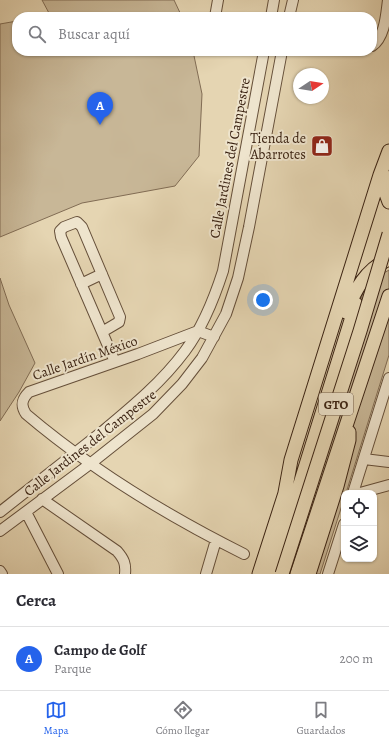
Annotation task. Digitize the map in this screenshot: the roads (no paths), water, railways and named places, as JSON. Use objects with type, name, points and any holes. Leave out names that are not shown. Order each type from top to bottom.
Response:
[{"type":"main road","points":[[387,157],[383,182],[389,202]]},
{"type":"main road","points":[[284,498],[291,460],[387,157]]},
{"type":"main road","name":"GTO","points":[[282,574],[358,339],[389,234]]},
{"type":"main road","points":[[259,574],[352,297],[363,279],[382,262],[389,259]]},
{"type":"main road","points":[[272,574],[363,279]]},
{"type":"main road","name":"GTO","points":[[297,574],[335,455],[389,296]]},
{"type":"main road","points":[[309,574],[344,461],[349,440],[348,420]]},
{"type":"street","points":[[216,12],[218,0]]},
{"type":"street","points":[[272,12],[274,0]]},
{"type":"street","points":[[290,12],[293,0]]},
{"type":"street","points":[[377,40],[380,37],[388,0]]},
{"type":"street","name":"Calle Jardines del Campestre","points":[[0,512],[75,453],[153,388],[169,372],[198,331],[217,290],[223,271],[263,56]]},
{"type":"street","name":"Calle Jardines del Campestre","points":[[0,531],[90,464],[153,414],[182,384],[202,358],[226,314],[238,278],[251,220],[281,56]]},
{"type":"street","points":[[102,332],[119,322],[120,317],[80,224],[77,222],[64,227],[60,231],[61,237],[81,284],[115,362]]},
{"type":"street","points":[[81,284],[102,274]]},
{"type":"street","points":[[198,331],[214,337]]},
{"type":"street","name":"Calle Jardín México","points":[[198,331],[30,392],[24,398],[22,407],[26,414],[90,464],[162,510],[244,554]]},
{"type":"street","points":[[355,490],[389,378]]},
{"type":"street","points":[[364,459],[389,462]]},
{"type":"street","points":[[371,490],[389,485]]},
{"type":"street","points":[[42,499],[117,551],[125,563],[125,574]]},
{"type":"street","points":[[26,512],[58,574]]},
{"type":"street","points":[[328,574],[343,526]]},
{"type":"street","points":[[206,574],[216,540]]},
{"type":"place","name":"Campo de Golf","points":[[100,125]]},
{"type":"place","name":"Tienda de Abarrotes","points":[[322,146]]}]
